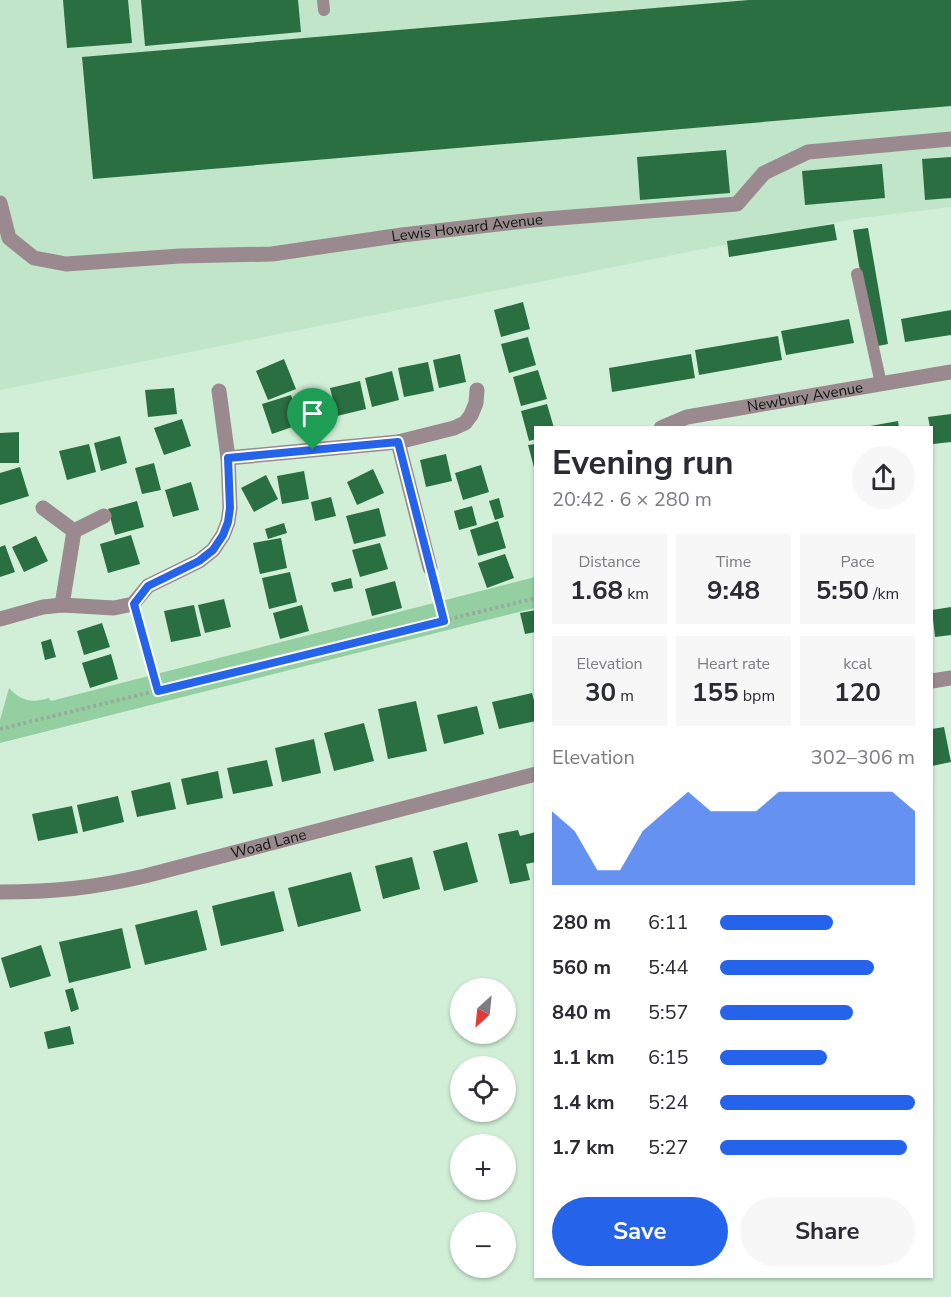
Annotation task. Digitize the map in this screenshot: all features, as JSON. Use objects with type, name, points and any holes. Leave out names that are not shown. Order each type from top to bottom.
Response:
[{"type":"street","name":"Lewis Howard Avenue","points":[[0,203],[9,237],[34,258],[66,264],[180,256],[272,254],[402,235],[533,220],[737,204],[764,173],[808,152],[951,139]]},
{"type":"street","name":"Newbury Avenue","points":[[666,426],[687,417],[951,372]]},
{"type":"street","points":[[228,458],[398,442],[465,423],[476,403],[477,390]]},
{"type":"street","points":[[0,619],[43,607],[62,605],[114,608],[134,604],[148,586],[199,561],[213,550],[223,535],[230,508],[228,458],[219,392]]},
{"type":"street","points":[[398,442],[430,568]]},
{"type":"street","points":[[43,508],[74,531]]},
{"type":"street","points":[[74,531],[104,516]]},
{"type":"street","points":[[62,605],[74,531]]},
{"type":"street","points":[[933,681],[951,678]]},
{"type":"street","name":"Woad Lane","points":[[0,892],[47,892],[87,888],[145,876],[534,775]]},
{"type":"lane","points":[[857,274],[881,384]]},
{"type":"path","points":[[430,568],[444,621]]},
{"type":"path","points":[[0,729],[534,598]]},
{"type":"path","points":[[134,604],[158,691]]},
{"type":"shaded area","points":[[0,0],[951,0],[951,207],[853,219],[0,390]]},
{"type":"shaded area","points":[[534,577],[534,608],[0,743],[0,720],[9,688],[23,699],[37,701],[49,698],[51,701]]},
{"type":"building","points":[[63,0],[128,0],[132,43],[67,48]]},
{"type":"building","points":[[141,0],[298,0],[301,32],[145,46]]},
{"type":"building","points":[[749,0],[951,0],[951,106],[93,179],[82,57]]},
{"type":"building","points":[[726,150],[730,193],[640,200],[637,157]]},
{"type":"building","points":[[951,157],[951,198],[925,200],[922,159]]},
{"type":"building","points":[[882,164],[885,198],[805,205],[802,171]]},
{"type":"building","points":[[834,224],[837,240],[729,257],[727,241]]},
{"type":"building","points":[[868,228],[888,344],[873,347],[853,230]]},
{"type":"building","points":[[523,302],[530,329],[501,337],[494,310]]},
{"type":"building","points":[[951,310],[951,335],[905,342],[901,319]]},
{"type":"building","points":[[849,319],[854,343],[786,355],[781,331]]},
{"type":"building","points":[[778,336],[782,360],[699,375],[695,350]]},
{"type":"building","points":[[528,337],[536,365],[509,373],[501,344]]},
{"type":"building","points":[[460,354],[466,382],[439,388],[433,360]]},
{"type":"building","points":[[691,354],[695,378],[612,392],[609,368]]},
{"type":"building","points":[[284,359],[296,389],[268,400],[256,371]]},
{"type":"building","points":[[428,362],[434,391],[404,397],[398,368]]},
{"type":"building","points":[[538,370],[547,399],[521,406],[513,377]]},
{"type":"building","points":[[392,371],[399,400],[372,407],[365,378]]},
{"type":"building","points":[[360,381],[366,409],[337,416],[330,388]]},
{"type":"building","points":[[174,388],[177,414],[148,417],[145,390]]},
{"type":"building","points":[[291,395],[301,424],[272,434],[262,404]]},
{"type":"building","points":[[547,404],[553,426],[534,426],[534,440],[529,441],[521,411]]},
{"type":"building","points":[[951,414],[951,442],[933,444],[933,426],[930,426],[928,417]]},
{"type":"building","points":[[182,419],[191,446],[164,455],[154,428]]},
{"type":"building","points":[[898,421],[899,426],[870,426]]},
{"type":"building","points":[[19,432],[19,463],[0,463],[0,433]]},
{"type":"building","points":[[120,436],[127,463],[101,471],[94,443]]},
{"type":"building","points":[[89,444],[96,472],[67,480],[59,451]]},
{"type":"building","points":[[534,444],[534,467],[528,445]]},
{"type":"building","points":[[446,454],[452,481],[426,487],[420,460]]},
{"type":"building","points":[[154,463],[161,490],[142,494],[135,468]]},
{"type":"building","points":[[481,465],[489,492],[463,500],[455,473]]},
{"type":"building","points":[[20,467],[29,496],[0,505],[0,473]]},
{"type":"building","points":[[373,469],[384,493],[357,505],[347,482]]},
{"type":"building","points":[[304,471],[309,499],[282,504],[277,476]]},
{"type":"building","points":[[266,475],[278,499],[254,512],[241,488]]},
{"type":"building","points":[[191,482],[199,510],[173,517],[165,490]]},
{"type":"building","points":[[331,497],[336,516],[315,521],[311,502]]},
{"type":"building","points":[[499,498],[504,517],[495,520],[489,501]]},
{"type":"building","points":[[137,501],[144,527],[115,535],[108,509]]},
{"type":"building","points":[[472,506],[477,525],[459,530],[454,511]]},
{"type":"building","points":[[379,508],[386,536],[354,544],[346,516]]},
{"type":"building","points":[[498,521],[506,548],[478,556],[470,530]]},
{"type":"building","points":[[284,523],[287,533],[268,539],[265,529]]},
{"type":"building","points":[[131,535],[140,564],[108,573],[100,544]]},
{"type":"building","points":[[36,536],[48,561],[24,572],[12,547]]},
{"type":"building","points":[[281,538],[287,568],[260,574],[253,543]]},
{"type":"building","points":[[380,543],[388,569],[360,577],[352,550]]},
{"type":"building","points":[[5,545],[15,572],[0,577],[0,547]]},
{"type":"building","points":[[505,554],[514,578],[487,588],[478,563]]},
{"type":"building","points":[[290,572],[297,602],[269,609],[262,578]]},
{"type":"building","points":[[351,578],[353,588],[334,592],[331,583]]},
{"type":"building","points":[[395,581],[402,608],[372,616],[365,589]]},
{"type":"building","points":[[224,599],[231,627],[205,633],[198,605]]},
{"type":"building","points":[[194,605],[201,636],[171,642],[164,611]]},
{"type":"building","points":[[302,605],[309,631],[280,639],[273,613]]},
{"type":"building","points":[[951,607],[951,635],[935,637],[933,610]]},
{"type":"building","points":[[534,610],[534,632],[525,634],[520,613]]},
{"type":"building","points":[[102,623],[110,647],[84,655],[77,631]]},
{"type":"building","points":[[51,639],[56,657],[45,660],[41,642]]},
{"type":"building","points":[[111,654],[118,679],[90,688],[82,663]]},
{"type":"building","points":[[532,693],[534,721],[499,729],[492,702]]},
{"type":"building","points":[[416,701],[427,751],[388,759],[378,709]]},
{"type":"building","points":[[477,706],[484,734],[444,744],[437,715]]},
{"type":"building","points":[[364,723],[374,761],[334,771],[324,733]]},
{"type":"building","points":[[944,727],[951,762],[933,766],[933,729]]},
{"type":"building","points":[[314,739],[321,773],[282,782],[275,748]]},
{"type":"building","points":[[267,760],[273,786],[233,794],[227,768]]},
{"type":"building","points":[[218,771],[223,798],[187,805],[181,779]]},
{"type":"building","points":[[170,782],[176,809],[137,817],[131,791]]},
{"type":"building","points":[[118,796],[124,822],[83,832],[77,805]]},
{"type":"building","points":[[72,806],[78,833],[38,841],[32,814]]},
{"type":"building","points":[[518,830],[520,836],[534,832],[534,862],[526,864],[530,880],[510,884],[498,834]]},
{"type":"building","points":[[467,842],[478,882],[444,891],[433,851]]},
{"type":"building","points":[[412,857],[420,889],[383,899],[375,866]]},
{"type":"building","points":[[351,872],[361,911],[298,927],[288,888]]},
{"type":"building","points":[[274,891],[284,931],[221,946],[212,906]]},
{"type":"building","points":[[197,910],[207,950],[145,965],[135,925]]},
{"type":"building","points":[[122,928],[131,968],[69,983],[59,942]]},
{"type":"building","points":[[41,945],[51,976],[10,988],[1,958]]},
{"type":"building","points":[[73,988],[79,1009],[71,1012],[65,990]]},
{"type":"building","points":[[70,1026],[74,1044],[48,1049],[44,1032]]},
{"type":"route","points":[[398,442],[444,621],[158,691],[134,604],[148,586],[199,561],[213,550],[223,535],[230,508],[228,458],[313,450],[398,442]]}]
